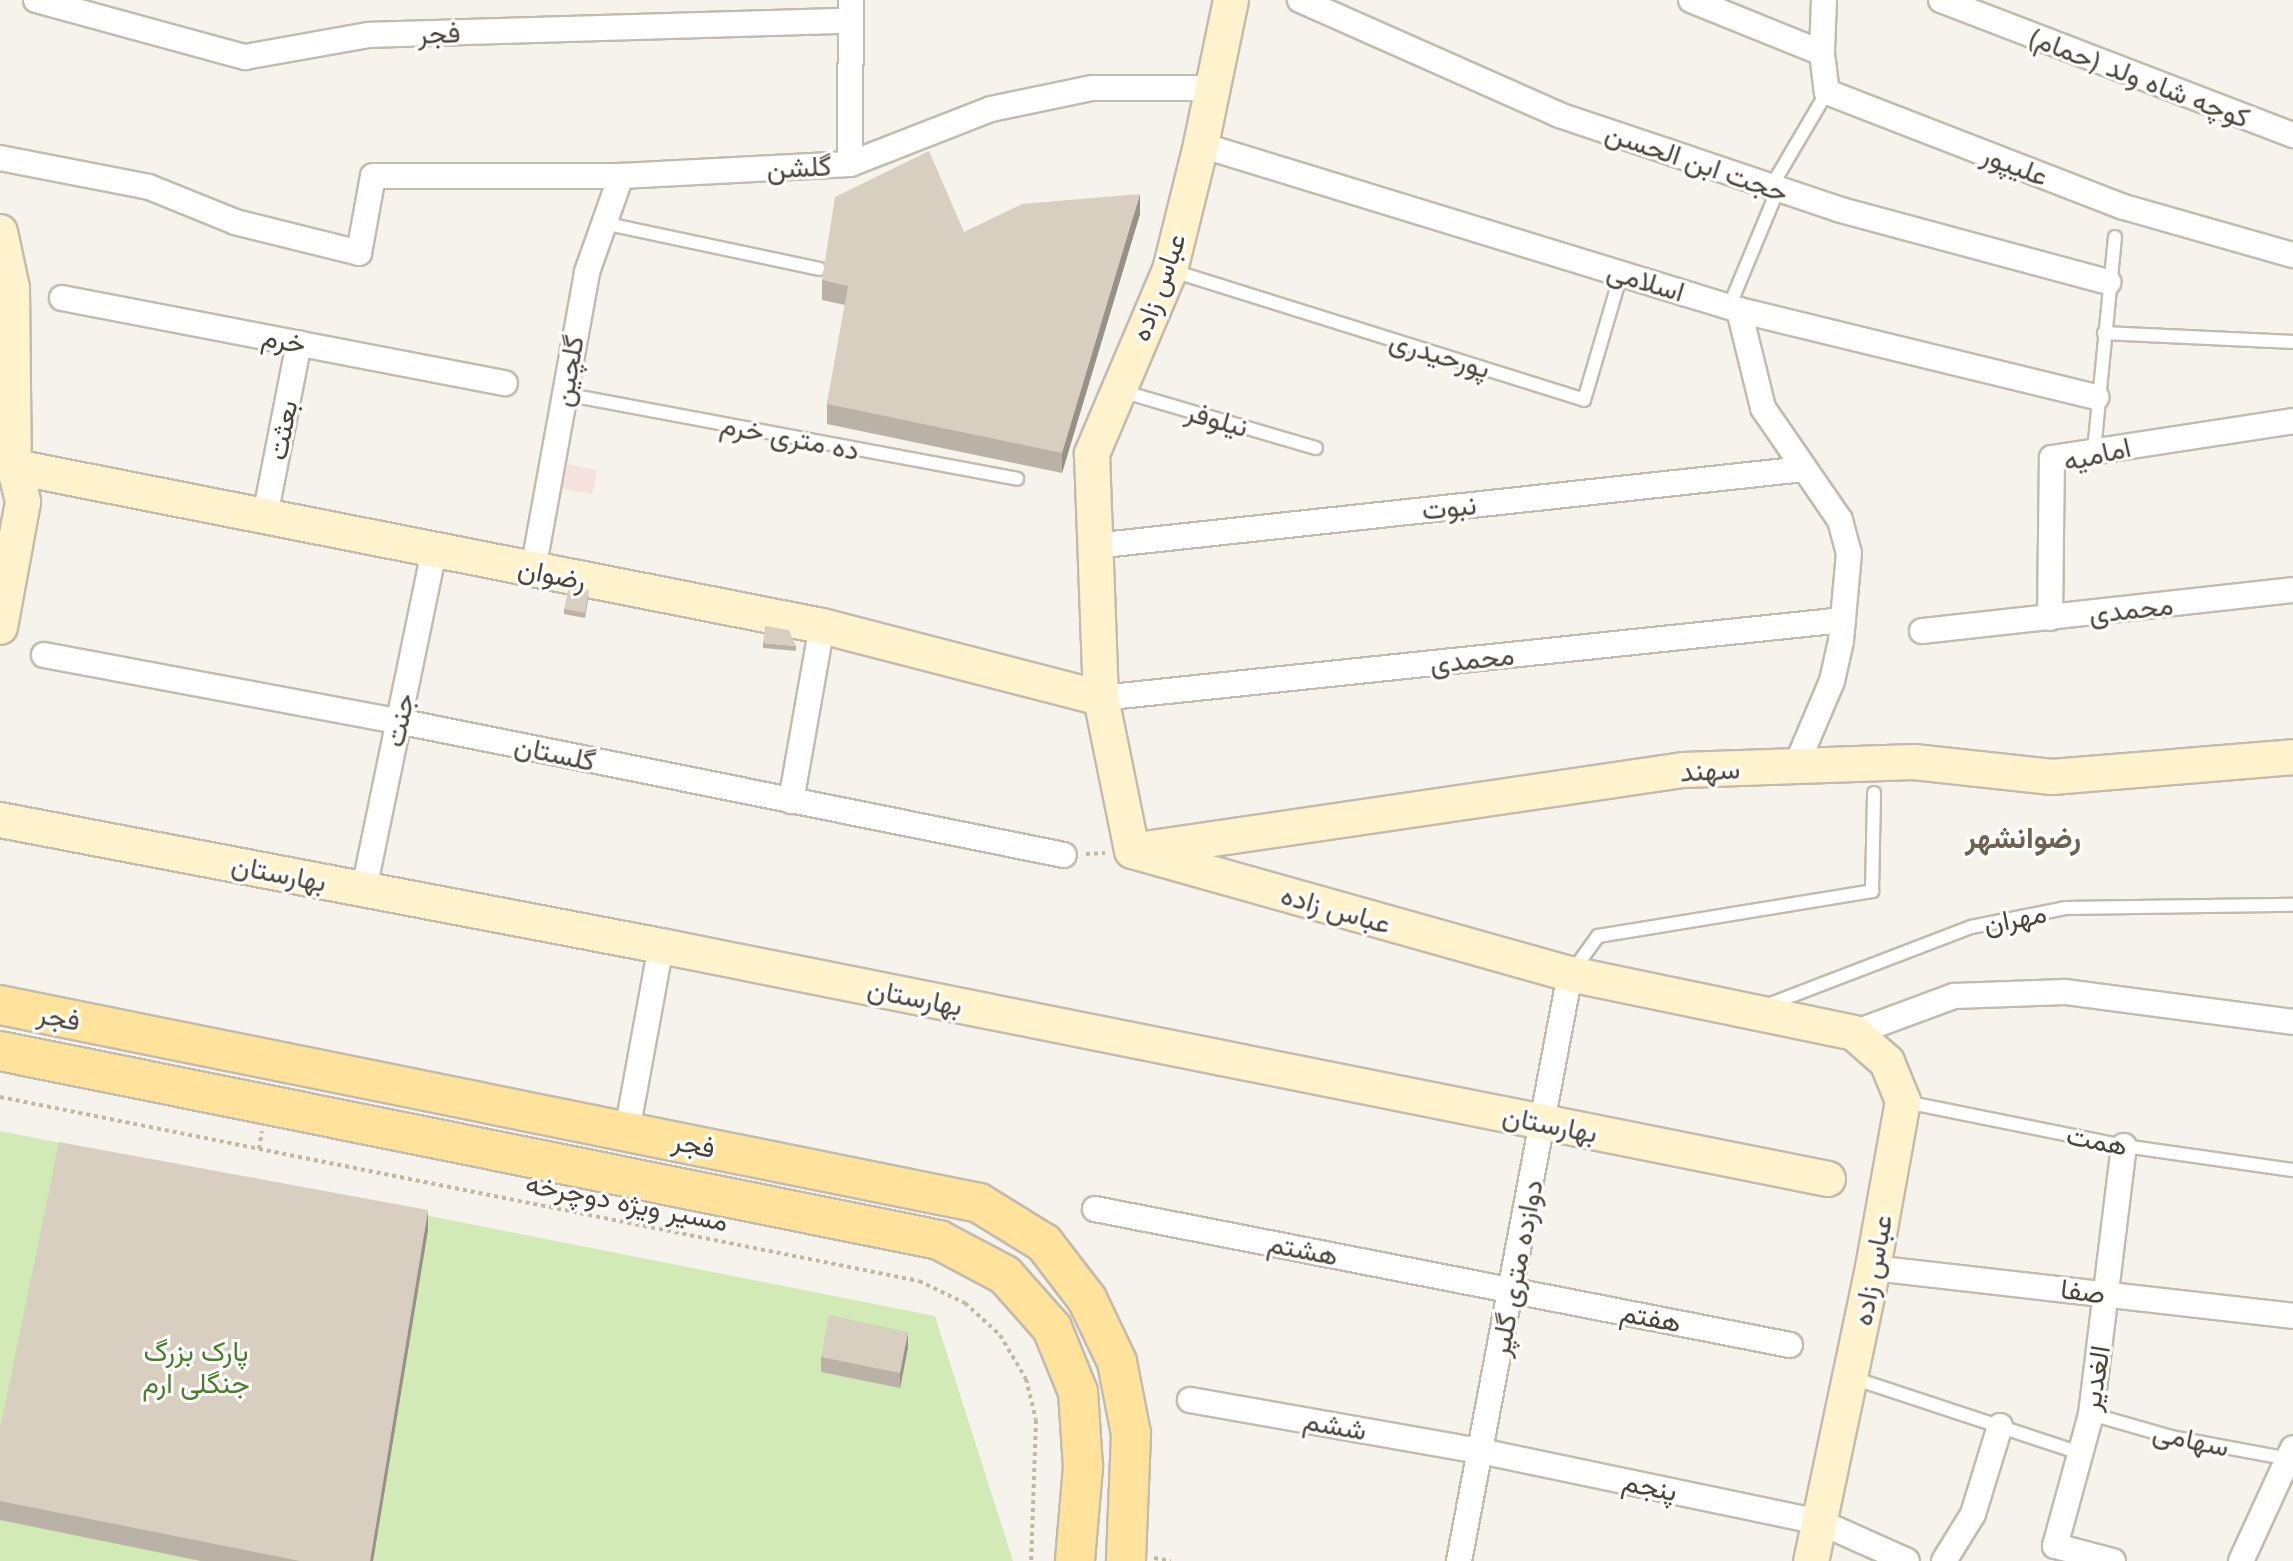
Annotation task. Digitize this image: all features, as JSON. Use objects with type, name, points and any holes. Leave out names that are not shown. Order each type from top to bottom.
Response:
[{"type":"main road","name":"فجر","points":[[0,1005],[979,1203],[1044,1243],[1087,1299],[1117,1362],[1131,1434],[1126,1561]]},
{"type":"main road","name":"فجر","points":[[0,1051],[939,1240],[1005,1275],[1052,1328],[1078,1392],[1083,1467],[1075,1561]]},
{"type":"main road","points":[[619,1175],[627,1131]]},
{"type":"street","name":"فجر","points":[[36,0],[245,57],[369,35],[851,10]]},
{"type":"street","name":"عباس زاده","points":[[1231,0],[1201,145],[1170,270],[1092,454],[1101,698],[1132,851],[1570,974],[1854,1033],[1887,1062],[1903,1101],[1873,1268],[1811,1561]]},
{"type":"street","name":"حجت ابن الحسن","points":[[1300,0],[1559,115],[1841,210],[2108,282]]},
{"type":"street","points":[[1691,0],[1822,53]]},
{"type":"street","points":[[1824,0],[1822,53],[1827,92]]},
{"type":"street","name":"کوچه شاه ولد (حمام)","points":[[1941,0],[2293,135]]},
{"type":"street","points":[[850,164],[851,10]]},
{"type":"street","name":"گلشن","points":[[0,158],[149,187],[235,222],[359,253],[373,176],[621,176],[850,164],[991,109],[1092,88],[1212,88]]},
{"type":"street","name":"علیپور","points":[[1827,92],[2124,207],[2293,255]]},
{"type":"street","name":"اسلامی","points":[[1201,145],[1734,308],[2097,397]]},
{"type":"street","name":"گلچین","points":[[533,570],[587,272],[621,176]]},
{"type":"street","points":[[0,232],[12,288],[5,470],[23,502],[0,627]]},
{"type":"street","name":"خرم","points":[[62,298],[505,383]]},
{"type":"street","points":[[1734,308],[1763,408],[1840,520],[1849,553],[1843,620],[1832,681],[1796,766]]},
{"type":"street","name":"بعثت","points":[[265,516],[299,343]]},
{"type":"street","name":"امامیه","points":[[2050,618],[2052,458],[2293,421]]},
{"type":"street","name":"نبوت","points":[[1094,546],[1804,469]]},
{"type":"street","name":"رضوان","points":[[5,470],[265,516],[822,626],[1101,698]]},
{"type":"street","name":"جنت","points":[[364,889],[434,551]]},
{"type":"street","name":"محمدی","points":[[1922,631],[2293,590]]},
{"type":"street","name":"محمدی","points":[[1101,698],[1843,620]]},
{"type":"street","points":[[791,801],[822,626]]},
{"type":"street","name":"گلستان","points":[[44,655],[398,721],[1064,855]]},
{"type":"street","name":"سهند","points":[[1132,851],[1683,770],[1914,762],[2052,777],[2293,757]]},
{"type":"street","name":"بهارستان","points":[[0,820],[661,946],[1828,1179]]},
{"type":"street","points":[[627,1131],[661,946]]},
{"type":"street","name":"دوازده متری گلپر","points":[[1459,1561],[1570,974]]},
{"type":"street","points":[[1854,1033],[1954,996],[2065,992],[2293,1022]]},
{"type":"street","name":"الغدیر","points":[[2113,1561],[2055,1546],[2091,1414],[2124,1146]]},
{"type":"street","name":"هشتم","points":[[1095,1209],[1512,1289]]},
{"type":"street","name":"صفا","points":[[1873,1268],[2293,1316]]},
{"type":"street","name":"هفتم","points":[[1512,1289],[1790,1345]]},
{"type":"street","name":"ششم","points":[[1190,1400],[1480,1451]]},
{"type":"street","points":[[1944,1561],[1973,1514],[2000,1426]]},
{"type":"street","name":"پنجم","points":[[1480,1451],[1820,1522],[1907,1561]]},
{"type":"street","points":[[2241,1561],[2291,1455]]},
{"type":"lane","points":[[1734,308],[1774,188],[1827,92]]},
{"type":"lane","points":[[602,223],[819,269]]},
{"type":"lane","points":[[2094,451],[2108,282],[2115,237]]},
{"type":"lane","name":"پورحیدری","points":[[1170,270],[1584,400],[1621,274]]},
{"type":"lane","points":[[2104,333],[2293,342]]},
{"type":"lane","name":"نیلوفر","points":[[1118,391],[1316,448]]},
{"type":"lane","name":"ده متری خرم","points":[[564,394],[1017,479]]},
{"type":"lane","points":[[1570,974],[1598,936],[1872,891],[1874,793]]},
{"type":"lane","name":"مهران","points":[[1753,1010],[1971,927],[2065,908],[2293,905]]},
{"type":"lane","name":"همت","points":[[1903,1101],[2124,1146],[2293,1170]]},
{"type":"lane","points":[[1850,1377],[2080,1453]]},
{"type":"lane","name":"سهامی","points":[[2091,1414],[2171,1437],[2291,1455]]},
{"type":"path","points":[[1064,855],[1132,851]]},
{"type":"path","name":"مسیر ویژه دوچرخه","points":[[0,1097],[919,1281],[965,1303],[1000,1335],[1026,1379],[1036,1420],[1031,1561]]},
{"type":"shaded area","points":[[556,462],[597,470],[593,494],[551,487]]},
{"type":"green space","name":"پارک بزرگ جنگلی ارم","points":[[0,1131],[935,1316],[1013,1561],[0,1561]]},
{"type":"building","points":[[929,151],[964,232],[1022,204],[1140,194],[1062,453],[827,404],[848,286],[822,280],[835,197]]},
{"type":"building","points":[[569,586],[589,590],[585,613],[564,609]]},
{"type":"building","points":[[765,626],[789,630],[796,646],[763,643]]},
{"type":"building","points":[[59,1142],[428,1210],[370,1561],[300,1561],[0,1501],[0,1429]]},
{"type":"building","points":[[829,1315],[908,1332],[900,1373],[821,1357]]},
{"type":"district","name":"رضوانشهر","points":[[2023,837]]}]
